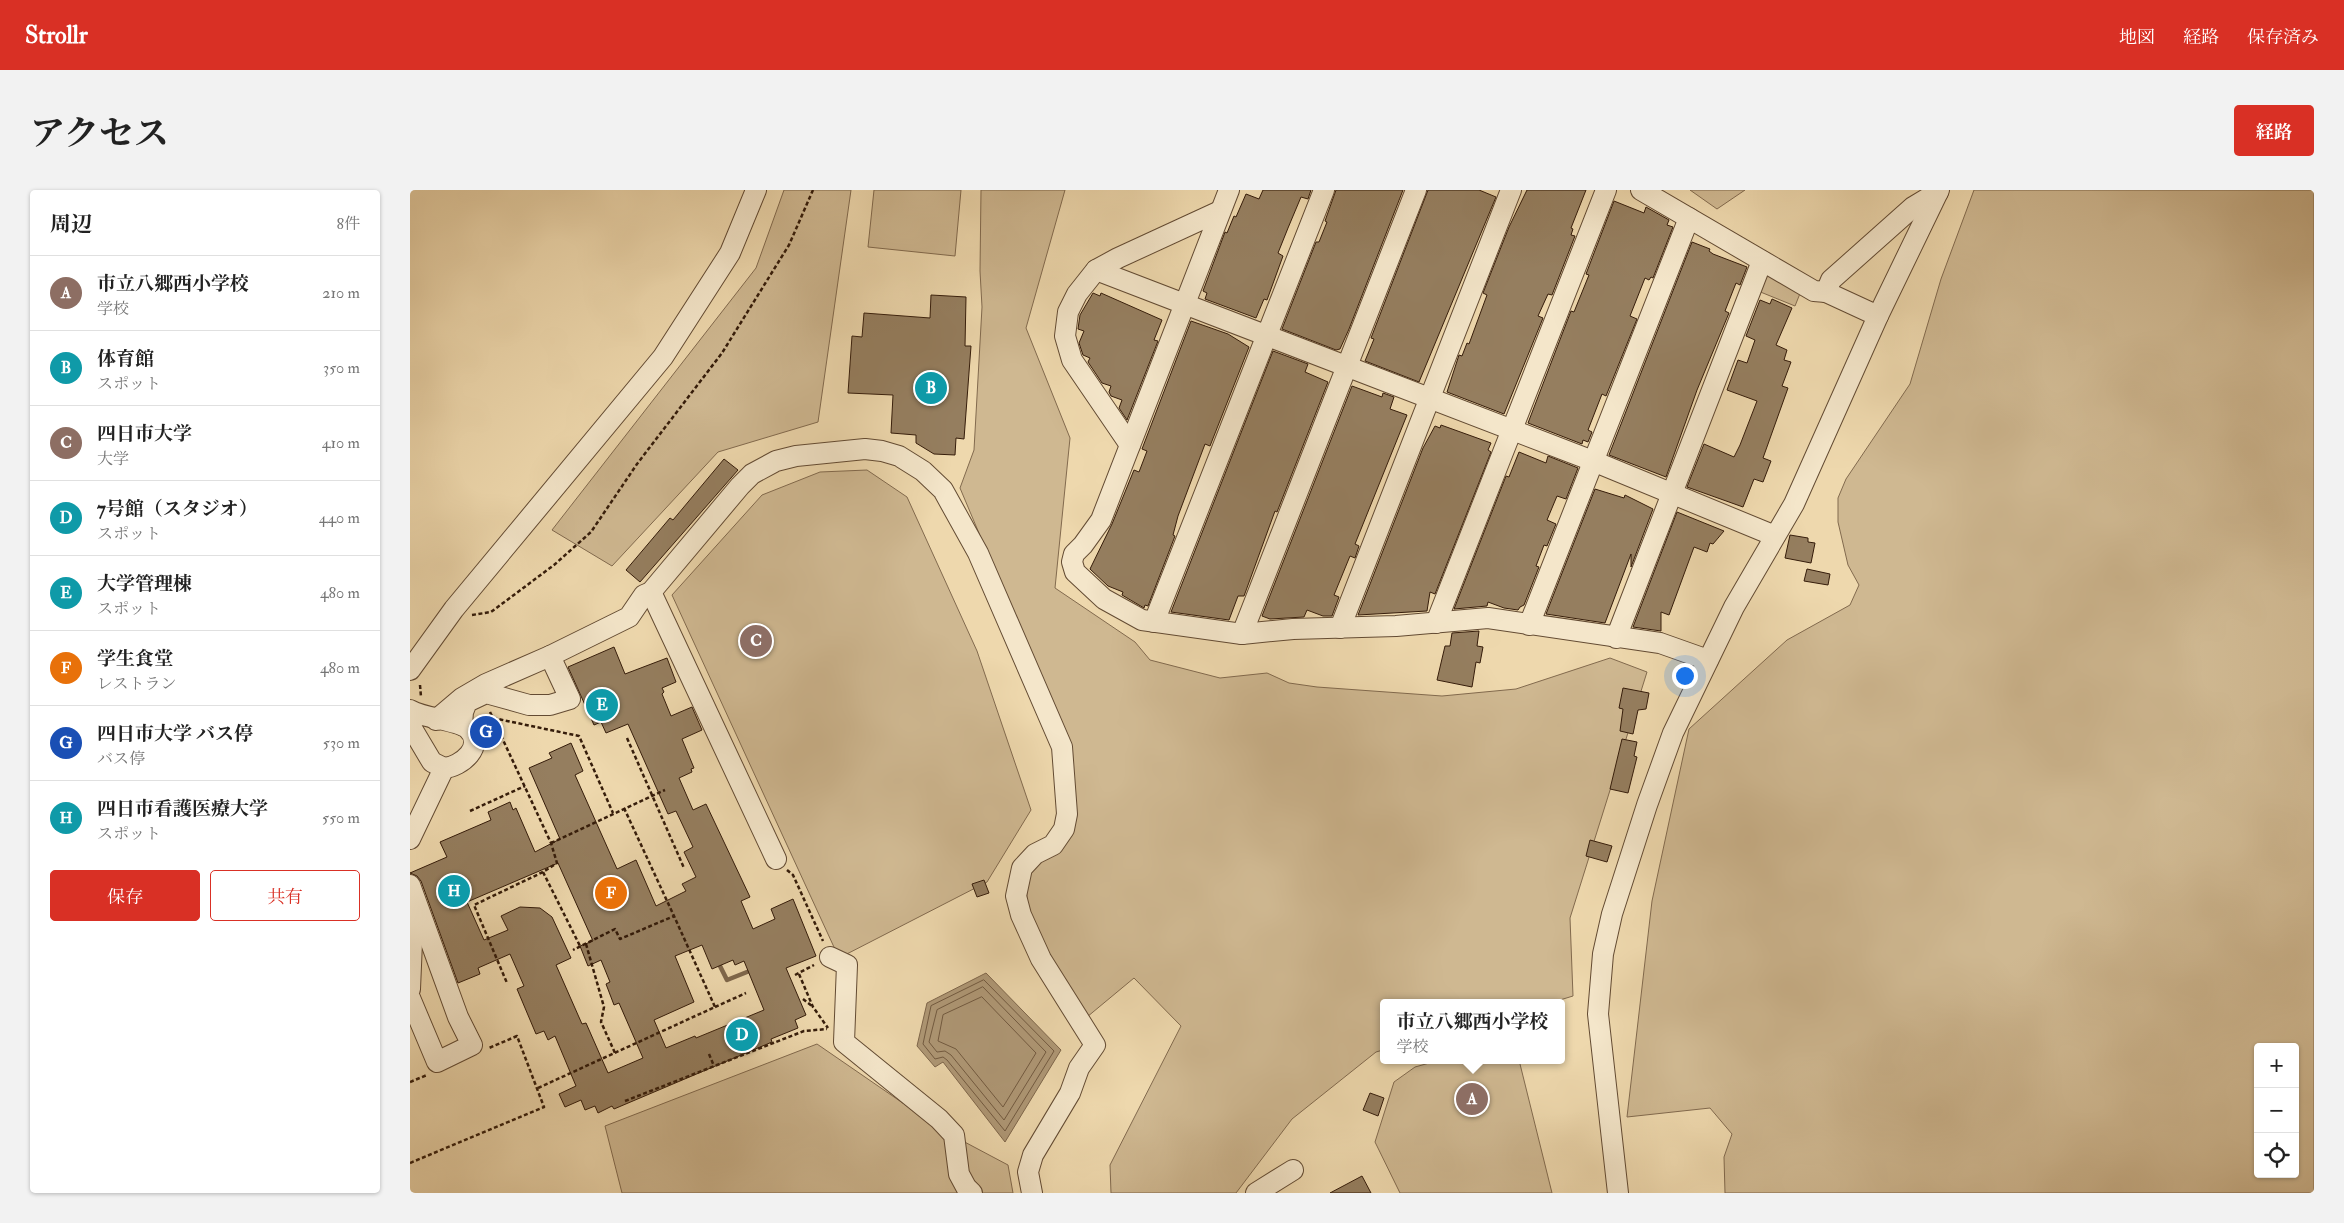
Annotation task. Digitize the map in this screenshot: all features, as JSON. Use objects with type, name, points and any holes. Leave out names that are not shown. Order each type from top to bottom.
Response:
[{"type":"street","points":[[417,674],[454,609],[663,357],[730,253],[756,190]]},
{"type":"street","points":[[1229,190],[1101,520],[1083,546],[1074,554],[1072,562],[1075,572],[1104,599],[1132,616],[1154,622],[1242,634],[1293,629],[1436,623],[1488,618],[1660,643],[1708,660]]},
{"type":"street","points":[[1154,622],[1324,190]]},
{"type":"street","points":[[1242,634],[1416,190]]},
{"type":"street","points":[[1340,628],[1512,190]]},
{"type":"street","points":[[1436,623],[1606,190]]},
{"type":"street","points":[[1641,190],[1814,291],[1826,292],[1878,316]]},
{"type":"street","points":[[1826,292],[1831,280],[1913,207],[1939,191]]},
{"type":"street","points":[[1618,1193],[1598,1014],[1603,954],[1612,914],[1647,805],[1674,733],[1742,592],[1794,504],[1878,316],[1939,191]]},
{"type":"street","points":[[1130,445],[1072,360],[1065,336],[1068,312],[1077,294],[1096,270],[1220,211]]},
{"type":"street","points":[[1529,625],[1689,218]]},
{"type":"street","points":[[1616,638],[1762,261]]},
{"type":"street","points":[[1096,270],[1267,334],[1511,431],[1593,461],[1775,536]]},
{"type":"street","points":[[436,720],[462,698],[486,684],[550,656],[629,617],[746,480],[752,474],[776,460],[849,449],[882,451],[910,463],[943,490],[978,553],[1062,747],[1067,814],[1064,829],[1053,845],[1035,854],[1022,868],[1016,896],[1021,915],[1041,959],[1094,1045],[1079,1068],[1070,1093],[1033,1155],[1028,1172],[1032,1193]]},
{"type":"street","points":[[648,594],[776,859]]},
{"type":"street","points":[[462,725],[462,712],[467,702],[486,693],[529,705],[550,705],[570,698],[550,656]]},
{"type":"street","points":[[414,712],[436,720],[462,725],[473,736],[473,750],[457,766],[438,765]]},
{"type":"street","points":[[410,839],[438,765],[414,712]]},
{"type":"street","points":[[410,817],[438,765]]},
{"type":"street","points":[[410,885],[458,1017],[472,1045],[437,1062],[410,998]]},
{"type":"street","points":[[410,909],[412,918],[410,989]]},
{"type":"street","points":[[830,957],[847,965],[844,1042],[939,1119],[954,1135],[959,1174],[966,1187],[972,1193]]},
{"type":"street","points":[[1256,1193],[1294,1170]]},
{"type":"path","points":[[454,609],[470,615],[491,612],[554,565],[591,532],[637,464],[722,353],[789,245],[813,190]]},
{"type":"path","points":[[414,712],[419,689],[417,674]]},
{"type":"path","points":[[490,710],[551,843],[557,862],[543,872],[474,906],[507,983]]},
{"type":"path","points":[[493,718],[579,736],[613,813]]},
{"type":"path","points":[[627,738],[684,868]]},
{"type":"path","points":[[470,812],[525,786]]},
{"type":"path","points":[[551,843],[665,790]]},
{"type":"path","points":[[624,808],[715,1007]]},
{"type":"path","points":[[776,859],[792,875],[830,957],[797,974],[813,1006],[828,1029],[844,1042]]},
{"type":"path","points":[[543,872],[580,946]]},
{"type":"path","points":[[573,950],[616,929],[620,939],[674,916]]},
{"type":"path","points":[[586,944],[604,1007],[601,1022],[615,1053]]},
{"type":"path","points":[[538,1088],[746,993]]},
{"type":"path","points":[[803,999],[813,1006]]},
{"type":"path","points":[[625,1101],[804,1031],[828,1029]]},
{"type":"path","points":[[410,1163],[544,1107],[517,1036],[481,1052]]},
{"type":"path","points":[[709,1054],[714,1066]]},
{"type":"path","points":[[410,1082],[428,1075]]},
{"type":"shaded area","points":[[784,190],[851,190],[818,422],[718,452],[612,566],[552,530],[756,268]]},
{"type":"shaded area","points":[[874,190],[961,190],[955,256],[868,247]]},
{"type":"shaded area","points":[[981,190],[1065,190],[1026,328],[1070,438],[1055,588],[1135,642],[1150,660],[1220,678],[1267,673],[1289,683],[1317,687],[1442,696],[1516,689],[1610,658],[1647,672],[1570,918],[1573,996],[1563,999],[1380,999],[1380,1051],[1376,1052],[1292,1119],[1236,1193],[1111,1193],[1110,1165],[1181,1026],[1134,978],[1087,1017],[1053,967],[1034,928],[1028,908],[1027,889],[1033,867],[1042,859],[1058,851],[1069,747],[960,488],[974,450],[982,307],[980,271]]},
{"type":"shaded area","points":[[1690,190],[1745,190],[1717,209]]},
{"type":"shaded area","points":[[1974,190],[2314,190],[2314,1193],[1725,1193],[1724,1157],[1732,1134],[1710,1108],[1627,1117],[1652,901],[1689,729],[1787,640],[1850,605],[1859,585],[1848,565],[1838,522],[1838,498],[1846,479],[1910,384],[1941,279]]},
{"type":"shaded area","points":[[1766,273],[1801,291],[1795,306],[1758,291]]},
{"type":"shaded area","points":[[867,470],[907,497],[977,651],[1031,810],[987,882],[839,958],[672,595],[762,495],[820,472]]},
{"type":"shaded area","points":[[817,1044],[942,1130],[1008,1165],[1013,1193],[622,1193],[605,1126]]},
{"type":"shaded area","points":[[1426,1064],[1520,1064],[1552,1193],[1400,1193],[1375,1142],[1394,1082],[1415,1067]]},
{"type":"water","points":[[986,973],[1061,1050],[1005,1142],[943,1062],[935,1067],[917,1046],[927,1003]]},
{"type":"building","points":[[1263,190],[1311,190],[1308,199],[1301,197],[1278,253],[1283,256],[1267,300],[1264,299],[1256,318],[1205,299],[1207,293],[1203,291],[1225,232],[1227,233],[1234,216],[1236,217],[1246,194],[1259,199]]},
{"type":"building","points":[[1336,190],[1403,190],[1349,329],[1340,349],[1336,350],[1282,329],[1316,242],[1319,242],[1327,222],[1325,221]]},
{"type":"building","points":[[1428,190],[1479,190],[1496,197],[1419,382],[1365,361],[1374,339],[1371,338]]},
{"type":"building","points":[[1527,190],[1586,190],[1571,228],[1573,229],[1571,235],[1575,236],[1552,295],[1548,294],[1538,316],[1543,318],[1504,414],[1447,392],[1459,355],[1462,356],[1467,343],[1469,344],[1487,295],[1483,293],[1509,227]]},
{"type":"building","points":[[1614,201],[1644,213],[1646,207],[1669,220],[1667,225],[1673,227],[1653,278],[1651,277],[1649,280],[1645,278],[1630,316],[1637,319],[1606,396],[1602,394],[1588,430],[1592,432],[1588,442],[1583,440],[1582,444],[1528,423],[1571,311],[1574,312],[1589,275],[1586,274]]},
{"type":"building","points":[[1692,242],[1710,249],[1709,251],[1713,254],[1747,267],[1740,285],[1736,283],[1725,311],[1729,313],[1697,390],[1666,477],[1609,455]]},
{"type":"building","points":[[1093,293],[1100,296],[1101,293],[1162,320],[1154,340],[1158,341],[1127,420],[1119,408],[1122,400],[1111,396],[1109,392],[1111,386],[1102,383],[1088,362],[1090,358],[1083,355],[1079,343],[1084,331],[1078,329],[1080,315]]},
{"type":"building","points":[[931,295],[966,297],[965,346],[971,346],[964,439],[956,438],[955,455],[934,454],[916,443],[916,435],[891,433],[893,395],[848,393],[852,336],[862,337],[864,313],[930,318]]},
{"type":"building","points":[[1772,299],[1792,308],[1776,345],[1787,350],[1784,360],[1791,362],[1782,386],[1788,388],[1763,458],[1771,461],[1763,482],[1754,479],[1743,507],[1687,487],[1704,444],[1734,457],[1740,445],[1757,401],[1727,390],[1738,360],[1747,363],[1755,340],[1746,336],[1760,300],[1770,304]]},
{"type":"building","points":[[1191,321],[1228,334],[1249,347],[1210,446],[1205,444],[1178,516],[1173,535],[1175,536],[1148,606],[1145,605],[1144,608],[1122,595],[1123,592],[1108,586],[1090,569],[1112,524],[1134,470],[1139,472],[1147,451],[1142,449]]},
{"type":"building","points":[[1273,351],[1308,364],[1305,372],[1328,382],[1277,512],[1275,511],[1244,596],[1238,596],[1229,620],[1171,612]]},
{"type":"building","points":[[1352,386],[1382,397],[1383,393],[1394,397],[1390,409],[1407,415],[1355,544],[1359,546],[1355,558],[1350,556],[1334,595],[1339,597],[1332,616],[1323,616],[1307,610],[1304,617],[1270,619],[1262,616]]},
{"type":"building","points":[[1441,425],[1491,443],[1488,450],[1491,452],[1435,594],[1430,592],[1427,611],[1358,615],[1423,448],[1435,426],[1440,428]]},
{"type":"building","points":[[1519,452],[1546,463],[1548,456],[1578,468],[1566,499],[1557,496],[1547,520],[1556,524],[1547,546],[1544,545],[1536,566],[1539,567],[1524,605],[1518,610],[1504,608],[1488,602],[1487,606],[1454,609],[1506,476],[1509,477]]},
{"type":"building","points":[[724,459],[738,470],[640,582],[626,570],[670,518],[673,520]]},
{"type":"building","points":[[1595,489],[1624,498],[1625,495],[1653,509],[1631,567],[1631,554],[1605,623],[1546,614]]},
{"type":"building","points":[[1677,512],[1724,531],[1713,544],[1710,543],[1707,552],[1694,547],[1669,615],[1661,612],[1661,631],[1633,627]]},
{"type":"building","points":[[1790,535],[1808,538],[1808,542],[1815,543],[1811,563],[1785,558]]},
{"type":"building","points":[[1807,569],[1830,574],[1828,585],[1804,581]]},
{"type":"building","points":[[1479,631],[1477,646],[1483,647],[1480,663],[1476,662],[1472,687],[1437,680],[1445,646],[1450,646],[1452,633]]},
{"type":"building","points":[[614,647],[625,674],[667,658],[676,682],[662,688],[664,692],[662,694],[671,716],[692,707],[702,730],[682,739],[694,768],[691,769],[692,772],[679,778],[693,810],[706,804],[750,897],[741,901],[753,929],[775,919],[771,909],[793,899],[816,956],[786,968],[806,1015],[795,1020],[798,1028],[771,1039],[772,1042],[614,1109],[612,1106],[598,1113],[595,1106],[585,1110],[581,1100],[565,1107],[559,1094],[576,1086],[555,1036],[548,1040],[544,1031],[536,1034],[517,989],[524,986],[510,954],[478,968],[480,974],[458,983],[421,881],[417,876],[410,873],[447,857],[440,842],[491,820],[488,812],[510,802],[513,810],[516,808],[535,852],[560,839],[529,768],[552,758],[549,753],[571,743],[583,771],[575,775],[617,869],[636,860],[656,906],[686,891],[682,884],[696,877],[684,852],[693,847],[676,811],[668,814],[628,724],[606,733],[601,722],[594,725],[568,667]],"holes":[[[558,863],[593,941],[580,946],[588,966],[601,960],[610,982],[606,984],[614,1005],[619,1003],[643,1058],[608,1073],[586,1023],[582,1024],[556,965],[571,958],[552,917],[540,908],[520,907],[501,916],[508,930],[484,940],[467,902]],[[702,945],[712,969],[733,960],[735,965],[744,961],[764,1010],[696,1038],[695,1036],[666,1048],[654,1020],[694,1002],[675,956]]]},
{"type":"building","points":[[1623,688],[1649,693],[1646,709],[1638,710],[1633,734],[1620,731],[1623,709],[1619,708]]},
{"type":"building","points":[[1622,739],[1637,742],[1634,756],[1637,757],[1628,793],[1610,789]]},
{"type":"building","points":[[1590,840],[1612,846],[1607,862],[1586,856]]},
{"type":"building","points":[[984,880],[989,893],[977,897],[972,884]]},
{"type":"building","points":[[1370,1093],[1384,1098],[1378,1116],[1363,1110]]},
{"type":"building","points":[[1362,1176],[1371,1193],[1330,1193]]},
{"type":"waterway","points":[[718,962],[727,980],[752,970]]},
{"type":"place","name":"体育館","points":[[931,388]]},
{"type":"place","name":"四日市大学","points":[[756,641]]},
{"type":"place","name":"大学管理棟","points":[[602,705]]},
{"type":"place","name":"四日市大学 バス停","points":[[486,732]]},
{"type":"place","name":"四日市看護医療大学","points":[[454,891]]},
{"type":"place","name":"学生食堂","points":[[611,893]]},
{"type":"place","name":"7号館（スタジオ）","points":[[742,1035]]},
{"type":"place","name":"市立八郷西小学校","points":[[1472,1099]]}]
